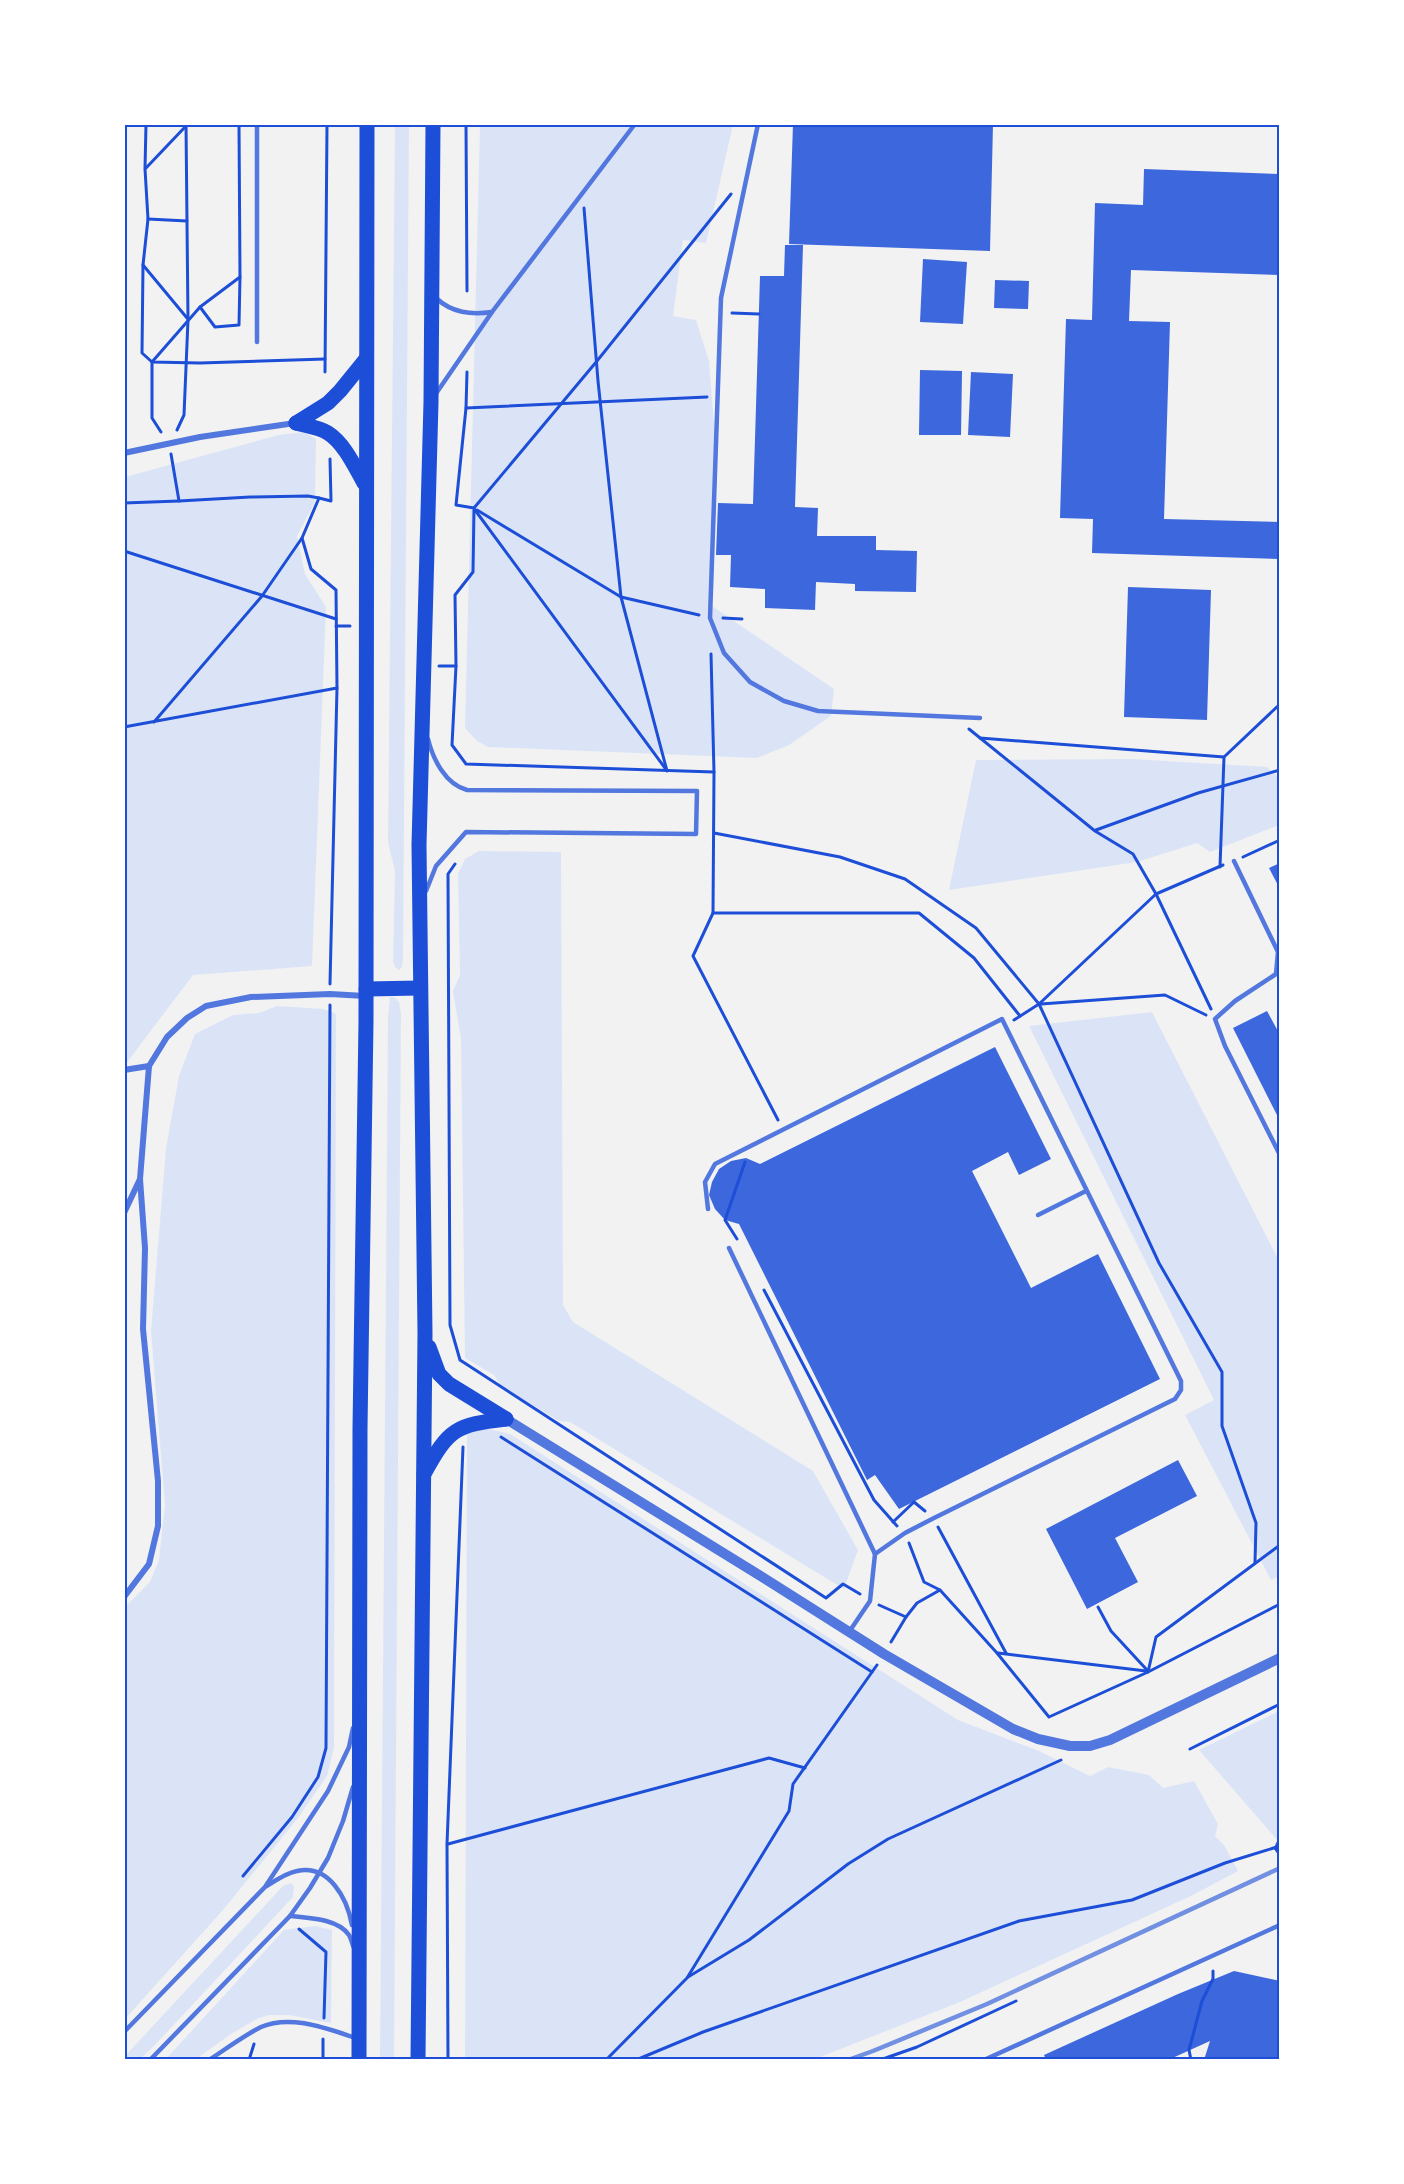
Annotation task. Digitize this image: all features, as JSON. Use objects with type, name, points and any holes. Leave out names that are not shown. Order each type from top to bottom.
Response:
[{"type":"highway","points":[[359,2060],[360,1429],[366,993],[367,124]]},
{"type":"highway","points":[[418,2060],[425,1333],[419,845],[431,402],[433,124]]},
{"type":"highway","points":[[296,423],[328,403],[366,359]]},
{"type":"highway","points":[[296,423],[320,429],[331,435],[354,465],[366,486]]},
{"type":"highway","points":[[366,993],[420,988]]},
{"type":"highway","points":[[425,1333],[439,1374],[449,1384],[506,1419]]},
{"type":"highway","points":[[423,1476],[436,1452],[451,1434],[462,1426],[506,1419]]},
{"type":"street","points":[[124,453],[185,440],[296,423]]},
{"type":"street","points":[[124,1597],[149,1564],[158,1526],[158,1481],[143,1329],[144,1248],[140,1179],[149,1066],[167,1037],[187,1018],[206,1006],[251,997],[366,993]]},
{"type":"street","points":[[124,1070],[149,1066]]},
{"type":"street","points":[[124,1213],[140,1179]]},
{"type":"street","points":[[506,1419],[893,1660],[1013,1730],[1038,1739],[1070,1746],[1090,1746],[1110,1740],[1280,1658]]},
{"type":"lane","points":[[257,124],[257,342]]},
{"type":"lane","points":[[431,402],[492,312],[635,124]]},
{"type":"lane","points":[[758,124],[721,298],[710,618],[724,653],[731,661],[750,682],[784,701],[818,711],[980,718]]},
{"type":"lane","points":[[432,294],[446,307],[468,314],[492,312]]},
{"type":"lane","points":[[420,914],[428,881],[436,866],[466,832],[696,834],[697,791],[467,790],[457,787],[441,770],[431,753],[423,719]]},
{"type":"lane","points":[[1234,861],[1278,952],[1276,974],[1235,1001],[1215,1019],[1225,1046],[1280,1155]]},
{"type":"lane","points":[[708,1209],[705,1182],[715,1164],[1002,1019],[1182,1381],[1181,1389],[1175,1399],[934,1518],[905,1533],[875,1554]]},
{"type":"lane","points":[[1038,1215],[1086,1191]]},
{"type":"lane","points":[[729,1248],[875,1554],[870,1601],[849,1632]]},
{"type":"lane","points":[[124,2032],[265,1887],[328,1791],[349,1747],[360,1696]]},
{"type":"lane","points":[[150,2060],[290,1919],[320,1872],[343,1821],[361,1762]]},
{"type":"lane","points":[[265,1887],[297,1871],[320,1872],[336,1887],[350,1914],[360,1967]]},
{"type":"lane","points":[[290,1919],[321,1920],[336,1925],[348,1934],[360,1967]]},
{"type":"lane","points":[[984,2060],[1280,1925]]},
{"type":"lane","points":[[209,2060],[267,2025],[297,2022],[323,2027],[360,2039]]},
{"type":"path","points":[[146,124],[147,219],[143,265],[142,353],[152,362],[325,359]]},
{"type":"path","points":[[200,307],[215,327],[239,325],[239,124]]},
{"type":"path","points":[[325,372],[327,124]]},
{"type":"path","points":[[466,124],[467,291]]},
{"type":"path","points":[[145,169],[186,125]]},
{"type":"path","points":[[169,444],[184,415],[188,320],[186,125]]},
{"type":"path","points":[[714,772],[466,764],[452,744],[456,666],[455,594],[473,572],[474,508],[597,361],[748,173]]},
{"type":"path","points":[[583,193],[600,401],[621,597],[667,771]]},
{"type":"path","points":[[147,219],[187,221]]},
{"type":"path","points":[[143,265],[188,320]]},
{"type":"path","points":[[178,501],[169,444],[152,418],[152,362],[200,307],[240,277]]},
{"type":"path","points":[[721,314],[759,314]]},
{"type":"path","points":[[467,372],[466,408],[456,505],[474,508],[621,597],[710,618],[742,619]]},
{"type":"path","points":[[466,408],[719,397]]},
{"type":"path","points":[[124,503],[285,496],[308,496],[331,501],[330,457]]},
{"type":"path","points":[[154,722],[262,596],[302,538],[319,498]]},
{"type":"path","points":[[474,508],[667,771]]},
{"type":"path","points":[[243,1876],[292,1817],[318,1777],[326,1748],[328,1026],[337,688],[336,590],[311,569],[302,538]]},
{"type":"path","points":[[124,551],[336,619]]},
{"type":"path","points":[[711,654],[714,772],[713,913],[693,956],[783,1130]]},
{"type":"path","points":[[124,727],[337,688]]},
{"type":"path","points":[[1220,867],[1224,757],[1280,704]]},
{"type":"path","points":[[955,718],[1095,831],[1133,854],[1155,894],[1215,1019]]},
{"type":"path","points":[[980,738],[1224,757]]},
{"type":"path","points":[[1095,831],[1198,793],[1280,770]]},
{"type":"path","points":[[714,833],[840,857],[905,879],[976,928],[1039,1004],[1159,1263],[1221,1372],[1222,1426],[1256,1523],[1255,1563]]},
{"type":"path","points":[[1039,1004],[1155,894],[1280,840]]},
{"type":"path","points":[[459,858],[448,874],[448,898],[450,1325],[460,1360]]},
{"type":"path","points":[[713,913],[919,913],[974,958],[1020,1017]]},
{"type":"path","points":[[1039,1004],[1165,995],[1215,1019]]},
{"type":"path","points":[[741,1247],[725,1220],[746,1158]]},
{"type":"path","points":[[763,1289],[874,1500],[905,1533],[924,1582],[940,1590]]},
{"type":"path","points":[[499,1436],[872,1672],[793,1784],[789,1811],[687,1978],[606,2060]]},
{"type":"path","points":[[448,2060],[447,1844],[463,1438]]},
{"type":"path","points":[[893,1522],[914,1502],[934,1518],[1006,1653]]},
{"type":"path","points":[[1148,1672],[1156,1637],[1280,1545]]},
{"type":"path","points":[[1098,1607],[1111,1631],[1148,1672]]},
{"type":"path","points":[[997,1653],[1148,1672]]},
{"type":"path","points":[[1190,1749],[1280,1704]]},
{"type":"path","points":[[687,1978],[749,1940],[848,1863],[888,1839],[1090,1746]]},
{"type":"path","points":[[447,1844],[769,1758],[805,1768]]},
{"type":"path","points":[[1280,1838],[1277,1847],[1280,1855]]},
{"type":"path","points":[[636,2060],[703,2032],[1019,1921],[1132,1900],[1225,1863],[1277,1847]]},
{"type":"path","points":[[290,1919],[326,1952],[322,2060]]},
{"type":"path","points":[[1191,2060],[1189,2050],[1202,2001],[1213,1979],[1213,1971]]},
{"type":"path","points":[[880,2060],[917,2047],[1016,2001]]},
{"type":"shaded area","points":[[395,125],[409,125],[403,959],[399,970],[393,961],[395,871],[388,843]]},
{"type":"shaded area","points":[[480,125],[733,125],[706,243],[683,240],[673,316],[696,320],[709,361],[716,449],[709,604],[834,689],[831,716],[789,745],[757,758],[488,747],[477,741],[465,728]]},
{"type":"shaded area","points":[[304,432],[316,439],[315,502],[297,536],[305,574],[326,607],[312,966],[193,975],[125,1065],[125,477],[279,435]]},
{"type":"shaded area","points":[[1132,759],[1267,767],[1279,778],[1279,825],[1210,852],[1197,843],[1137,862],[949,890],[976,760]]},
{"type":"shaded area","points":[[479,851],[561,852],[563,1305],[573,1322],[813,1471],[858,1550],[844,1589],[570,1422],[559,1421],[501,1386],[494,1375],[465,1358],[461,1039],[453,991],[460,975],[458,874],[465,859]]},
{"type":"shaded area","points":[[390,997],[394,997],[399,1002],[401,1014],[394,2059],[380,2060],[388,1018]]},
{"type":"shaded area","points":[[277,1006],[324,1009],[336,1014],[334,1748],[327,1776],[298,1818],[223,1910],[125,2019],[125,1607],[150,1582],[159,1560],[165,1505],[151,1331],[166,1148],[179,1076],[195,1034],[233,1015],[259,1013]]},
{"type":"shaded area","points":[[1152,1012],[1279,1261],[1280,1576],[1271,1580],[1185,1415],[1214,1400],[1029,1026]]},
{"type":"shaded area","points":[[485,1428],[510,1434],[958,1720],[1039,1751],[1090,1776],[1108,1767],[1149,1775],[1163,1788],[1194,1781],[1218,1824],[1215,1836],[1224,1845],[1238,1871],[1193,1895],[960,2002],[815,2059],[465,2060],[467,1433]]},
{"type":"shaded area","points":[[1279,1711],[1279,1842],[1199,1750]]},
{"type":"shaded area","points":[[291,1883],[294,1886],[293,1897],[153,2047],[140,2059],[125,2059],[125,2056],[283,1886]]},
{"type":"shaded area","points":[[315,1926],[332,1930],[331,2023],[289,2015],[269,2015],[231,2034],[196,2059],[165,2060],[284,1930]]},
{"type":"building","points":[[793,124],[993,124],[990,251],[789,244]]},
{"type":"building","points":[[1144,169],[1280,174],[1280,275],[1131,270],[1129,321],[1170,322],[1164,519],[1280,522],[1280,559],[1092,553],[1093,519],[1060,518],[1066,319],[1092,320],[1095,203],[1143,205]]},
{"type":"building","points":[[785,245],[803,245],[795,507],[818,508],[817,536],[876,536],[876,550],[917,551],[916,592],[855,591],[855,584],[816,582],[815,610],[765,608],[765,589],[730,587],[731,555],[716,555],[718,503],[753,504],[760,276],[784,276]]},
{"type":"building","points":[[923,259],[967,262],[963,324],[920,322]]},
{"type":"building","points":[[995,280],[1029,281],[1028,309],[994,308]]},
{"type":"building","points":[[920,370],[962,371],[961,435],[919,435]]},
{"type":"building","points":[[971,372],[1013,374],[1010,437],[968,435]]},
{"type":"building","points":[[1128,587],[1211,590],[1207,720],[1124,717]]},
{"type":"building","points":[[1280,863],[1280,889],[1269,868]]},
{"type":"building","points":[[1267,1011],[1280,1035],[1280,1121],[1233,1028]]},
{"type":"building","points":[[995,1047],[1051,1159],[1019,1175],[1008,1152],[972,1171],[1031,1288],[1098,1254],[1160,1379],[899,1509],[875,1475],[867,1480],[739,1224],[725,1220],[715,1209],[709,1195],[712,1182],[719,1169],[731,1161],[746,1158],[760,1164]]},
{"type":"building","points":[[1178,1460],[1197,1496],[1115,1538],[1138,1582],[1087,1609],[1046,1529]]},
{"type":"building","points":[[1234,1971],[1280,1981],[1280,2060],[1204,2060],[1210,2041],[1168,2060],[1046,2060],[1044,2055]]},
{"type":"railway","points":[[848,2060],[987,2004],[1280,1868]]}]
